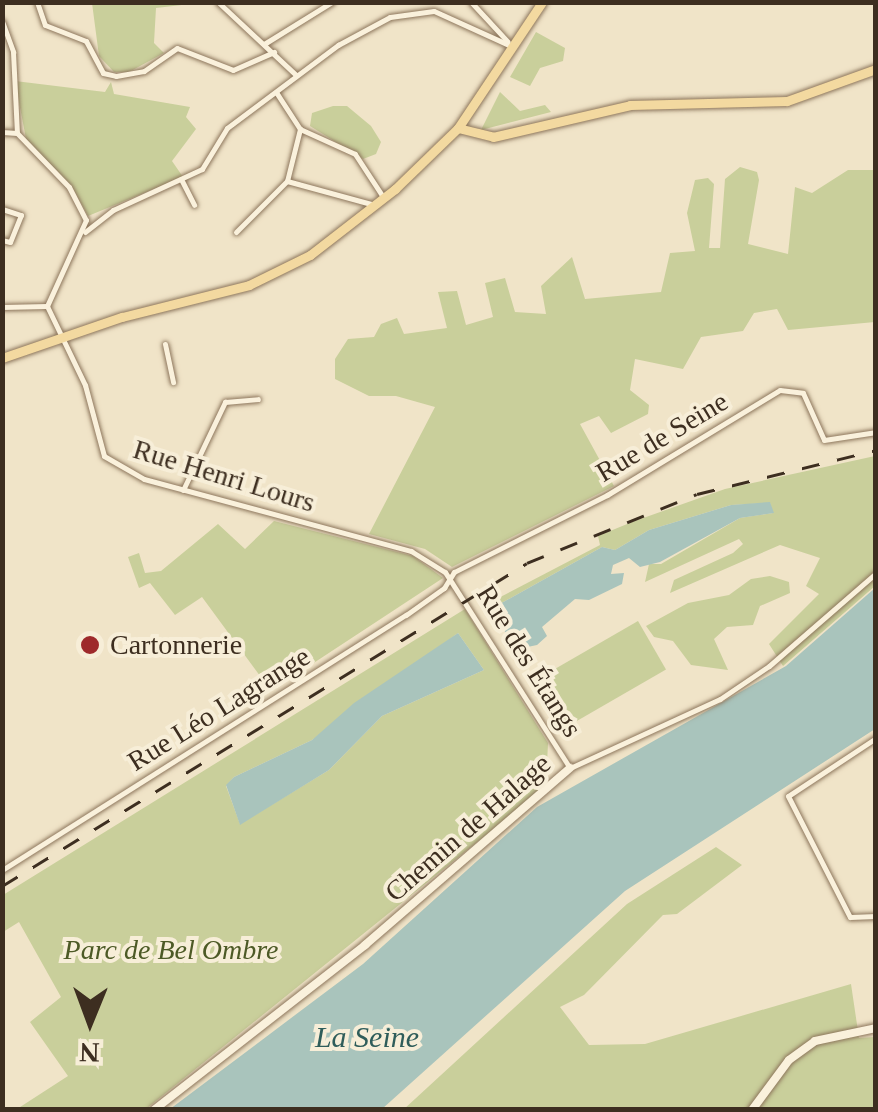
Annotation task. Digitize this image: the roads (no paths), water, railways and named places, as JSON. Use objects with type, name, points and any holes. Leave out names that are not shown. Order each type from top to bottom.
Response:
[{"type":"main road","points":[[2,358],[268,277],[380,202],[458,128],[542,2]]},
{"type":"main road","points":[[458,128],[492,137],[630,105],[787,101],[876,70]]},
{"type":"street","points":[[38,2],[45,25],[86,40],[104,73],[116,76],[144,71],[176,48],[233,70],[274,52]]},
{"type":"street","points":[[218,2],[296,76]]},
{"type":"street","points":[[264,44],[332,2]]},
{"type":"street","points":[[471,2],[514,48]]},
{"type":"street","points":[[2,308],[47,306],[85,232],[94,224],[202,169],[227,128],[353,35],[415,10],[447,15],[514,48]]},
{"type":"street","points":[[2,20],[13,52],[17,133],[69,188],[86,220],[85,232]]},
{"type":"street","points":[[276,92],[300,129],[354,154],[380,202]]},
{"type":"street","points":[[236,232],[288,181],[300,129]]},
{"type":"street","points":[[2,132],[17,133]]},
{"type":"street","points":[[181,179],[194,205]]},
{"type":"street","points":[[288,181],[380,202]]},
{"type":"street","points":[[2,209],[22,215],[10,242],[2,240]]},
{"type":"street","points":[[86,220],[94,224]]},
{"type":"street","name":"Rue Henri Lours","points":[[47,306],[85,386],[104,456],[144,479],[411,551],[451,576]]},
{"type":"street","points":[[165,344],[173,382]]},
{"type":"street","name":"Rue de Seine","points":[[451,576],[507,541],[607,495],[780,390],[803,393],[824,440],[876,432]]},
{"type":"street","points":[[183,490],[225,402],[258,399]]},
{"type":"street","name":"Chemin de Halage","points":[[154,1110],[365,945],[570,768],[720,700],[770,666],[876,573]]},
{"type":"street","name":"Rue des Étangs","points":[[451,576],[570,768]]},
{"type":"street","name":"Rue Léo Lagrange","points":[[2,870],[406,615],[451,576]]},
{"type":"street","points":[[876,738],[788,796],[858,919],[876,916]]},
{"type":"street","points":[[752,1110],[790,1060],[815,1041],[876,1028]]},
{"type":"water","points":[[770,502],[774,513],[740,518],[660,562],[640,567],[629,558],[613,565],[611,574],[624,573],[622,584],[589,600],[575,599],[542,627],[547,636],[537,645],[518,649],[489,610],[602,547],[615,550],[649,530],[731,505]]},
{"type":"water","name":"La Seine","points":[[875,588],[875,729],[625,891],[382,1109],[170,1109],[363,964],[537,807],[786,666]]},
{"type":"water","points":[[458,633],[484,670],[382,716],[329,770],[240,825],[226,785],[234,777],[312,740],[354,703]]},
{"type":"railway","points":[[2,886],[527,563],[697,494],[876,450]]},
{"type":"place","name":"Cartonnerie","points":[[90,645]]},
{"type":"park label","name":"Parc de Bel Ombre","points":[[171,950]]}]
